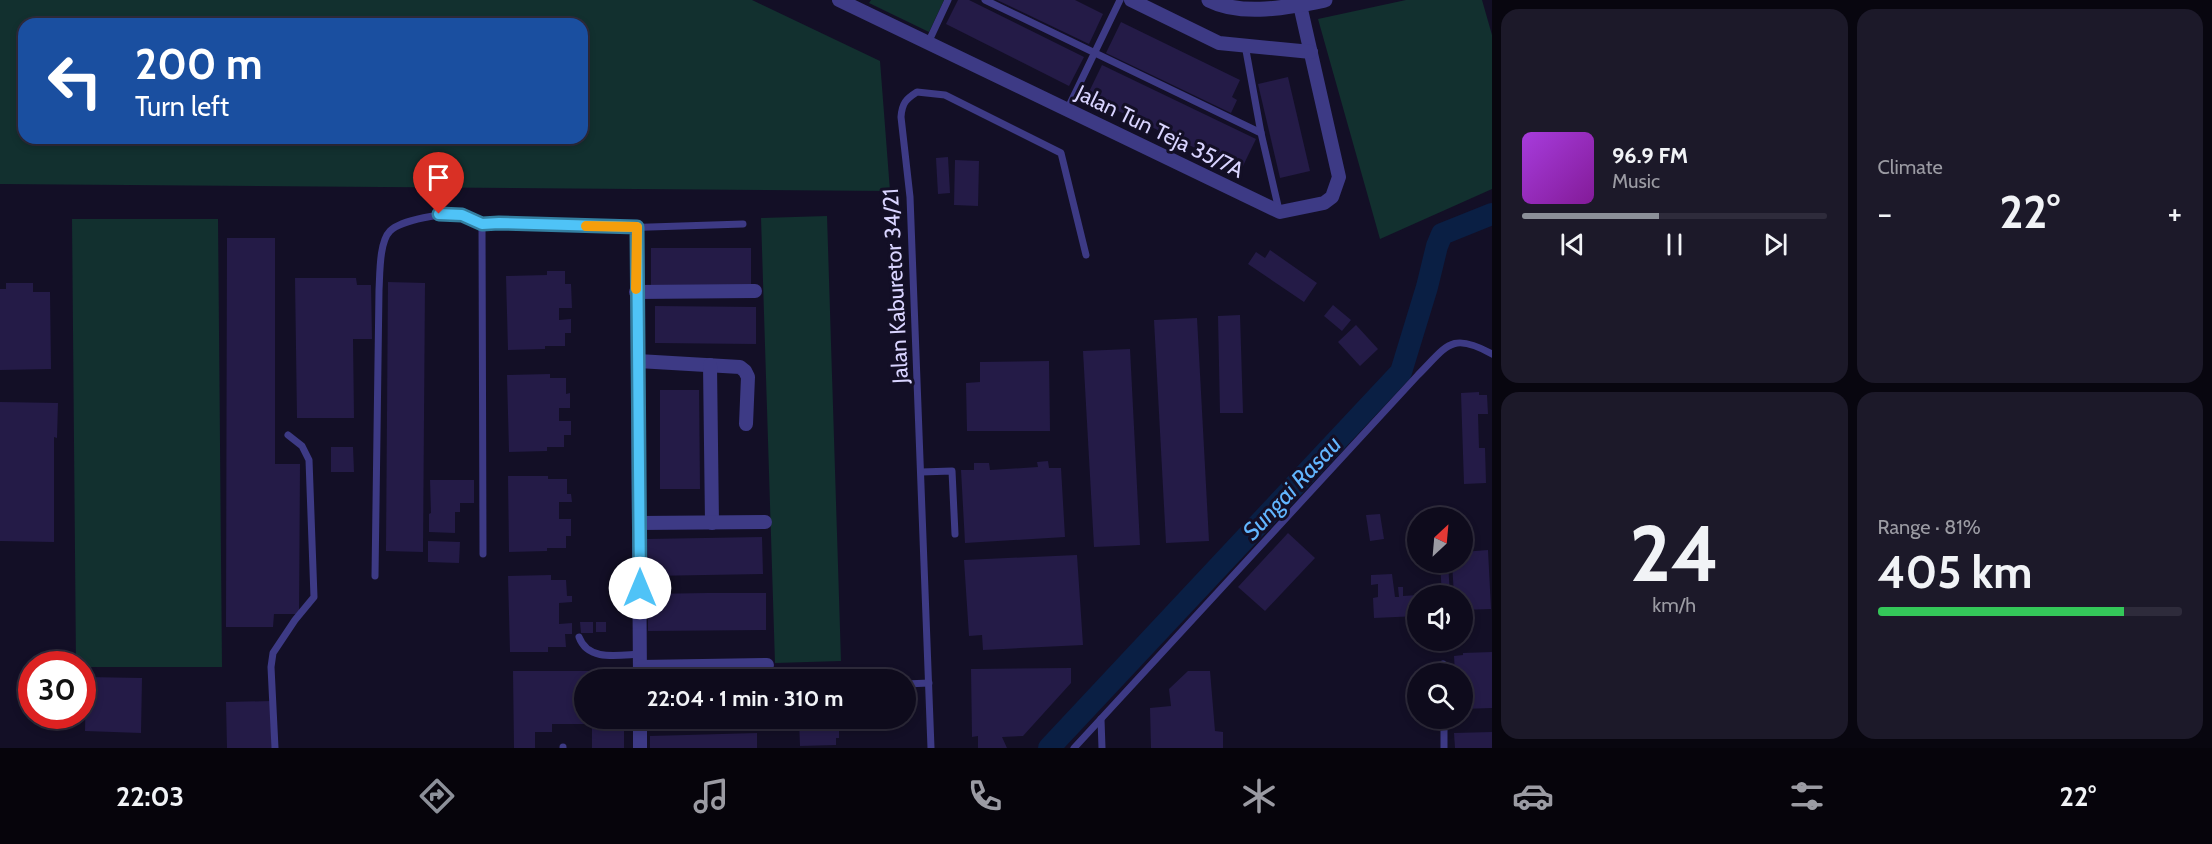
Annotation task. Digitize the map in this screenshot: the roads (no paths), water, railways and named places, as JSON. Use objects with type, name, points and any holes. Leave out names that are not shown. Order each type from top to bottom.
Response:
[{"type":"street","name":"Jalan Tun Teja 35/7A","points":[[839,0],[863,5],[928,43],[1280,212]]},
{"type":"street","points":[[1131,0],[1219,43],[1311,52]]},
{"type":"street","points":[[1209,0],[1233,6],[1264,9],[1325,0]]},
{"type":"street","points":[[1280,212],[1324,202],[1332,197],[1339,177],[1300,5]]},
{"type":"street","points":[[637,227],[640,667],[767,665]]},
{"type":"street","points":[[636,292],[755,291]]},
{"type":"street","points":[[638,361],[740,367],[748,377],[746,424]]},
{"type":"street","points":[[710,365],[712,523]]},
{"type":"street","points":[[639,523],[765,522]]},
{"type":"street","points":[[640,729],[640,748]]},
{"type":"lane","points":[[928,43],[948,0]]},
{"type":"lane","points":[[985,0],[1261,133]]},
{"type":"lane","points":[[1068,110],[1120,0]]},
{"type":"lane","points":[[1245,45],[1261,133],[1280,212]]},
{"type":"lane","name":"Jalan Kaburetor 34/21","points":[[932,748],[910,197],[901,117],[902,107],[906,100],[917,92],[945,95],[1061,153],[1086,255]]},
{"type":"lane","points":[[375,576],[379,290],[382,247],[390,231],[410,222],[439,214],[462,215],[482,224],[637,227],[743,224]]},
{"type":"lane","points":[[482,224],[483,554]]},
{"type":"lane","points":[[1074,748],[1410,383],[1446,347],[1455,342],[1464,342],[1492,354]]},
{"type":"lane","points":[[275,748],[271,667],[273,653],[314,597],[309,460],[302,446],[288,435]]},
{"type":"lane","points":[[921,472],[952,471],[955,534]]},
{"type":"lane","points":[[579,637],[582,644],[596,654],[640,667]]},
{"type":"lane","points":[[916,684],[929,683]]},
{"type":"lane","points":[[1101,719],[1102,748]]},
{"type":"lane","points":[[1444,729],[1444,748]]},
{"type":"waterway","name":"Sungai Rasau","points":[[1049,748],[1401,372],[1442,234],[1492,214]]}]
